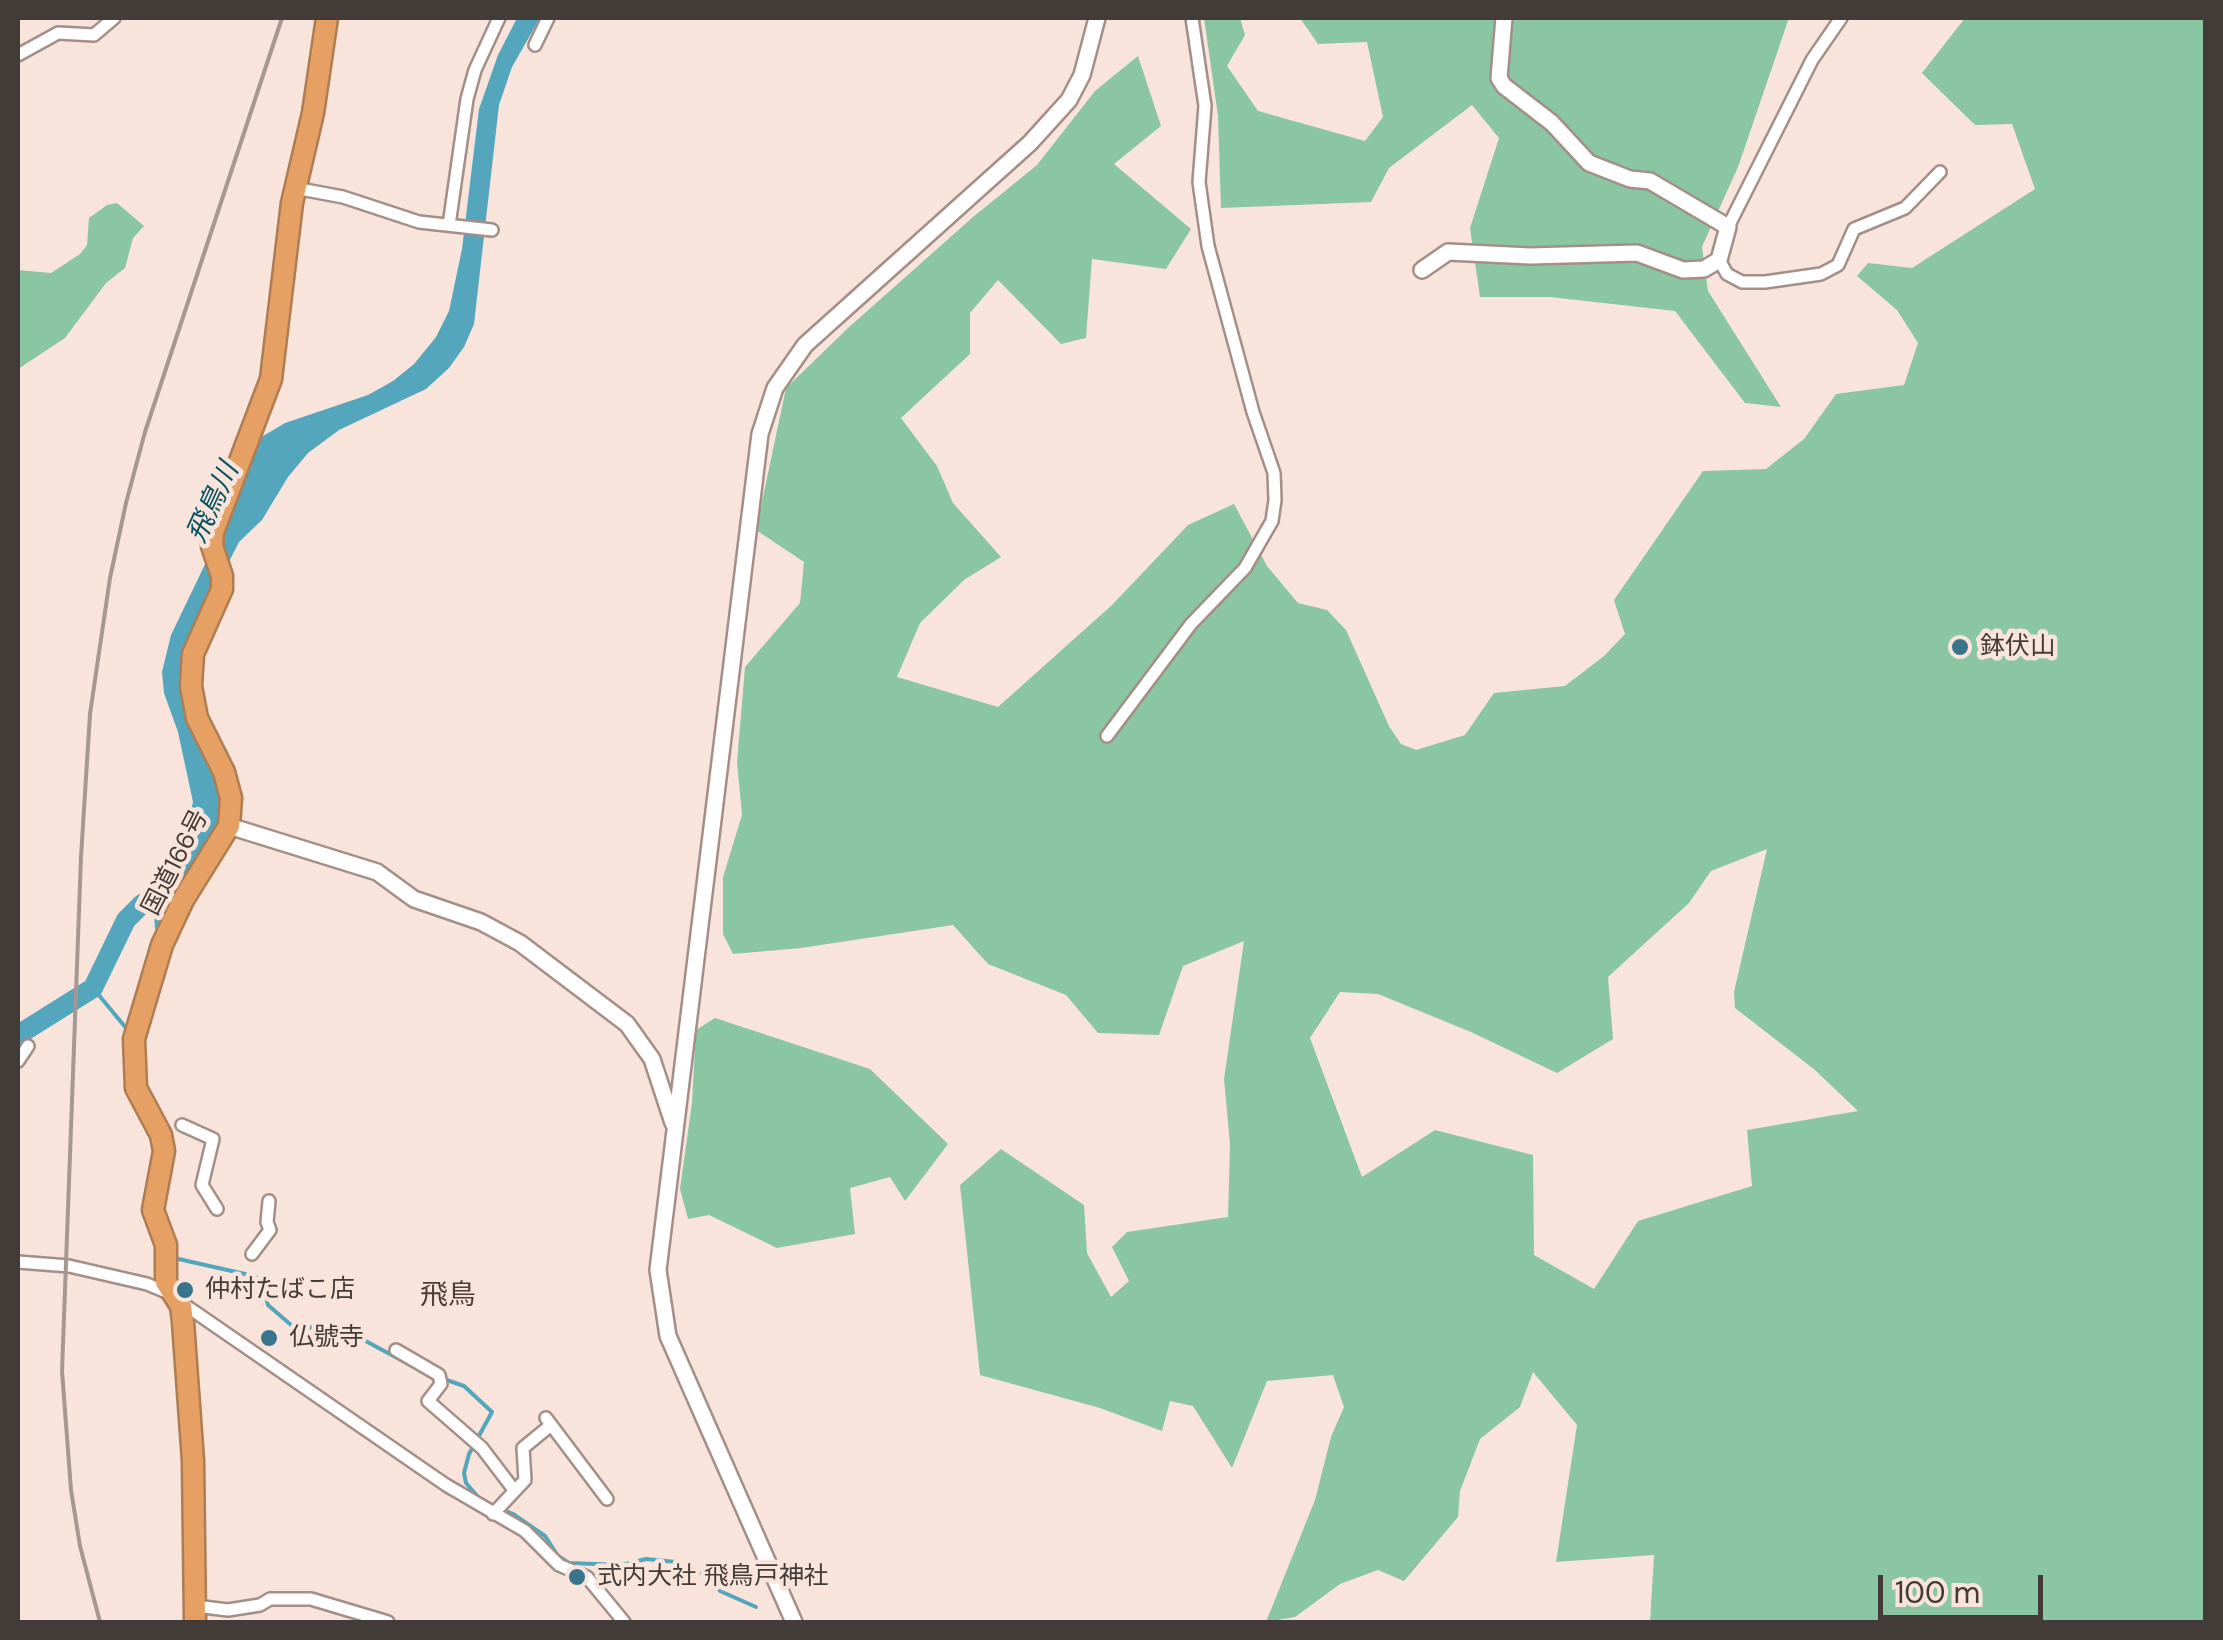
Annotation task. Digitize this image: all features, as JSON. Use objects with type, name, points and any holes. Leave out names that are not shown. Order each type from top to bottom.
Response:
[{"type":"highway","name":"国道166号","points":[[195,1614],[192,1442],[183,1322],[177,1300],[166,1282],[166,1252],[153,1210],[164,1152],[161,1134],[136,1088],[134,1039],[162,945],[229,826],[231,798],[224,772],[197,718],[191,686],[193,654],[222,589],[212,546],[213,532],[270,379],[295,188],[313,113],[327,18]]},
{"type":"street","points":[[18,56],[58,33],[94,35],[114,18]]},
{"type":"street","points":[[455,226],[467,99],[475,70],[499,18]]},
{"type":"street","points":[[535,45],[548,18]]},
{"type":"street","points":[[794,1622],[681,1366],[662,1314],[658,1270],[760,434],[775,388],[806,345],[1052,120],[1069,100],[1082,75],[1096,18]]},
{"type":"street","points":[[1106,736],[1191,624],[1246,568],[1272,520],[1275,500],[1274,473],[1252,412],[1208,246],[1200,182],[1205,106],[1192,18]]},
{"type":"street","points":[[1504,18],[1498,78],[1504,86],[1552,123],[1589,163],[1630,179],[1650,181],[1728,228]]},
{"type":"street","points":[[1422,270],[1448,252],[1530,256],[1637,253],[1683,270],[1704,269],[1719,260],[1728,228],[1812,60],[1840,18]]},
{"type":"street","points":[[1719,260],[1727,274],[1742,282],[1821,274],[1838,265],[1854,229],[1904,208],[1940,172]]},
{"type":"street","points":[[295,188],[343,197],[420,222],[489,229]]},
{"type":"street","points":[[229,826],[377,872],[414,899],[481,922],[520,943],[627,1024],[652,1059],[675,1128]]},
{"type":"street","points":[[18,1061],[28,1046]]},
{"type":"street","points":[[182,1125],[213,1139],[202,1184],[216,1209]]},
{"type":"street","points":[[252,1254],[270,1230],[268,1200]]},
{"type":"street","points":[[18,1262],[69,1266],[148,1284],[177,1300],[413,1463],[526,1530],[559,1566],[587,1578],[624,1622]]},
{"type":"street","points":[[396,1350],[440,1380],[428,1400],[482,1448],[514,1490]]},
{"type":"street","points":[[496,1510],[525,1480],[523,1448],[549,1421],[608,1499]]},
{"type":"street","points":[[195,1614],[210,1610],[234,1616],[270,1599],[312,1599],[388,1622]]},
{"type":"green space","points":[[1204,18],[1240,18],[1245,35],[1227,66],[1258,111],[1365,141],[1383,117],[1367,42],[1318,44],[1300,18],[1789,18],[1738,167],[1702,247],[1708,291],[1781,407],[1745,403],[1675,311],[1550,297],[1480,297],[1470,228],[1499,138],[1472,105],[1389,168],[1371,202],[1221,208],[1218,116]]},
{"type":"green space","points":[[1965,18],[2205,18],[2205,1622],[1650,1622],[1654,1555],[1556,1562],[1577,1425],[1533,1372],[1520,1407],[1480,1439],[1460,1491],[1458,1517],[1404,1581],[1378,1570],[1340,1584],[1295,1617],[1266,1622],[1315,1500],[1331,1437],[1344,1407],[1333,1375],[1267,1381],[1232,1468],[1193,1406],[1170,1401],[1162,1431],[1100,1408],[980,1375],[960,1185],[1001,1149],[1084,1205],[1087,1253],[1111,1297],[1129,1281],[1112,1247],[1127,1232],[1228,1217],[1230,1144],[1224,1079],[1244,941],[1183,966],[1159,1035],[1098,1033],[1066,995],[988,964],[953,925],[733,954],[723,934],[723,877],[742,815],[737,762],[745,667],[800,603],[804,562],[756,530],[786,388],[848,328],[1037,165],[1095,91],[1138,56],[1161,126],[1114,164],[1191,229],[1166,269],[1092,259],[1086,338],[1061,344],[998,280],[970,313],[970,354],[901,418],[937,466],[953,503],[1001,557],[964,580],[920,623],[897,677],[998,707],[1112,605],[1188,525],[1234,504],[1267,566],[1298,603],[1327,610],[1346,630],[1389,726],[1401,744],[1416,750],[1465,735],[1494,693],[1565,686],[1604,656],[1625,634],[1614,600],[1703,471],[1766,469],[1804,439],[1836,394],[1904,385],[1918,343],[1897,310],[1857,276],[1868,263],[1912,268],[2035,189],[2012,124],[1975,125],[1922,73]],"holes":[[[1767,849],[1734,992],[1735,1008],[1815,1070],[1858,1111],[1747,1130],[1752,1186],[1638,1221],[1594,1289],[1534,1255],[1533,1155],[1435,1130],[1362,1177],[1310,1038],[1340,992],[1378,994],[1557,1073],[1613,1039],[1608,977],[1689,903],[1711,871]]]},
{"type":"green space","points":[[117,203],[144,226],[133,238],[125,268],[106,283],[65,338],[18,369],[18,270],[51,273],[80,254],[87,245],[89,218]]},
{"type":"green space","points":[[715,1018],[870,1069],[948,1144],[905,1201],[890,1177],[850,1188],[855,1234],[777,1248],[709,1215],[688,1219],[680,1189],[692,1103],[696,1030]]},
{"type":"water","points":[[517,18],[540,18],[512,67],[499,105],[474,324],[449,368],[426,389],[339,430],[308,453],[262,520],[239,542],[212,595],[184,673],[222,784],[222,823],[155,930],[152,877],[190,814],[193,802],[178,732],[164,693],[162,672],[171,635],[258,439],[285,423],[368,395],[393,381],[414,364],[436,337],[449,311],[462,249],[479,109],[498,55]]},
{"type":"waterway","name":"飛鳥川","points":[[18,1035],[93,988],[126,920],[142,904],[159,895],[168,881]]},
{"type":"waterway","points":[[93,988],[126,1028],[126,1034]]},
{"type":"waterway","points":[[174,1258],[254,1276],[262,1282],[268,1305],[298,1331],[312,1327],[332,1329],[360,1338],[427,1374]]},
{"type":"waterway","points":[[441,1378],[464,1386],[492,1412],[469,1454],[464,1473],[466,1483],[479,1498]]},
{"type":"waterway","points":[[501,1509],[545,1536],[558,1556],[569,1563],[622,1565],[646,1559],[676,1562],[707,1576],[720,1591],[756,1607]]},
{"type":"railway","points":[[100,1622],[80,1546],[71,1490],[62,1371],[90,714],[110,578],[145,432],[282,18]]},
{"type":"place","name":"鉢伏山","points":[[1960,647]]},
{"type":"place","name":"仲村たばこ店","points":[[185,1290]]},
{"type":"place","name":"仏號寺","points":[[269,1338]]},
{"type":"place","name":"式内大社 飛鳥戸神社","points":[[577,1577]]},
{"type":"district","name":"飛鳥","points":[[448,1297]]}]
